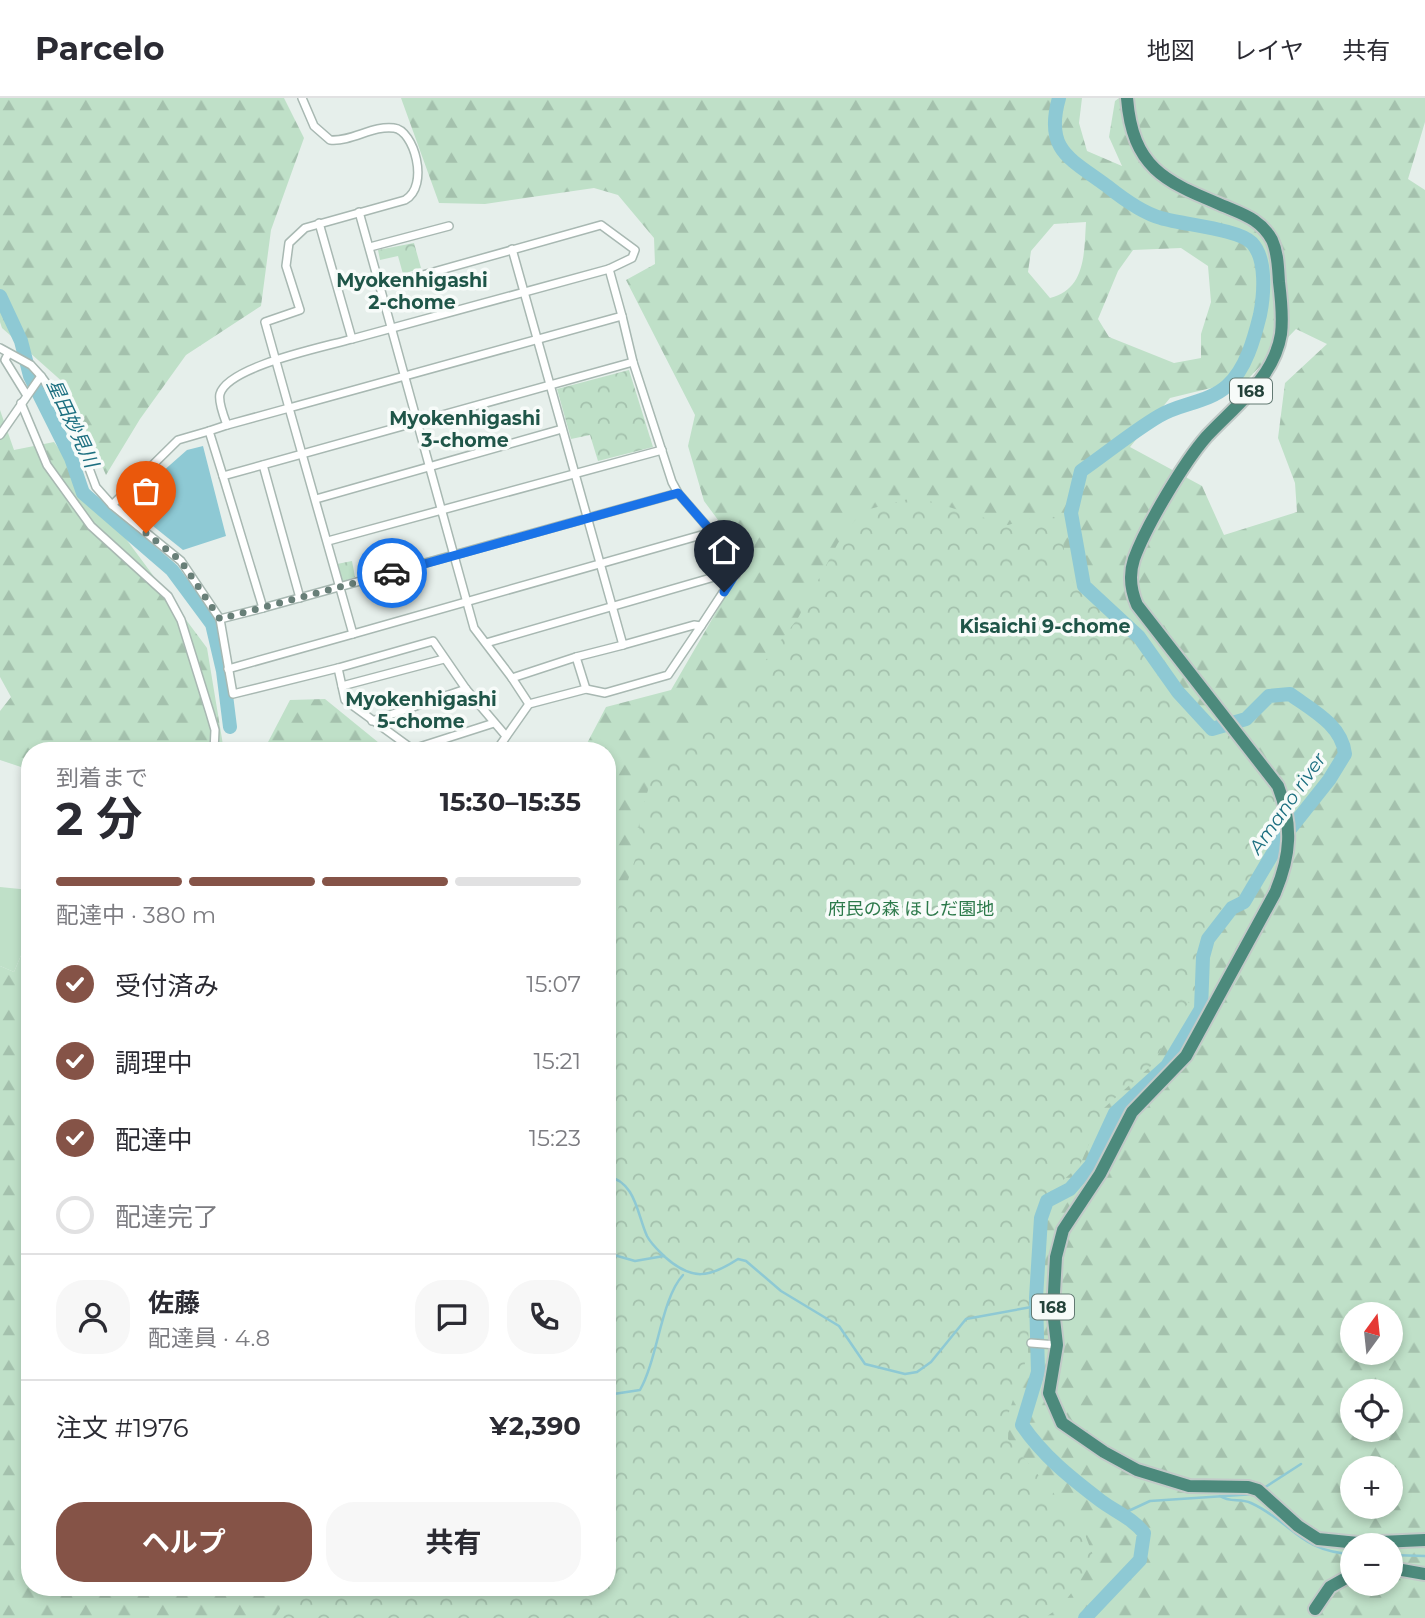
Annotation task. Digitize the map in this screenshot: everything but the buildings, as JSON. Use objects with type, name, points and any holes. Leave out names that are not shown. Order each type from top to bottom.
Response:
[{"type":"highway","name":"168","points":[[1128,98],[1139,144],[1150,166],[1168,180],[1256,220],[1272,242],[1277,255],[1281,333],[1275,355],[1254,388],[1206,437],[1183,468],[1143,541],[1132,570],[1132,589],[1137,605],[1273,778],[1287,808],[1291,839],[1275,893],[1186,1056],[1132,1112],[1100,1174],[1063,1230],[1056,1257],[1054,1345],[1049,1393],[1062,1423],[1104,1452],[1137,1470],[1188,1486],[1248,1487],[1258,1490],[1298,1526],[1318,1539],[1358,1543],[1425,1540]]},
{"type":"highway","points":[[1403,1570],[1425,1574]]},
{"type":"highway","points":[[1315,1609],[1330,1587],[1340,1581]]},
{"type":"street","points":[[302,98],[314,126],[330,140],[397,128],[410,140],[419,177],[413,195],[305,228],[289,243],[286,266],[300,310],[265,322],[278,360],[353,634]]},
{"type":"street","points":[[359,212],[474,628],[529,704]]},
{"type":"street","points":[[319,223],[352,339]]},
{"type":"street","points":[[227,425],[219,396],[222,390],[246,369],[608,269],[632,258],[635,250],[601,225],[380,287]]},
{"type":"street","points":[[370,247],[449,226]]},
{"type":"street","points":[[512,249],[623,645]]},
{"type":"street","points":[[502,742],[529,704],[586,690],[605,693],[668,675],[736,575],[737,561],[678,493],[633,362],[608,269]]},
{"type":"street","points":[[111,505],[178,440],[622,316]]},
{"type":"street","points":[[0,348],[31,365],[69,415],[88,471],[96,487],[111,505],[181,561],[220,619],[233,694],[433,641],[466,689],[506,736]]},
{"type":"street","points":[[8,354],[5,360],[28,392]]},
{"type":"street","points":[[223,476],[551,387],[633,362]]},
{"type":"street","points":[[0,435],[39,378]]},
{"type":"street","points":[[20,403],[47,465],[91,526],[146,573],[174,607],[210,713],[215,730],[214,742]]},
{"type":"street","points":[[316,499],[562,429]]},
{"type":"street","points":[[209,430],[263,608]]},
{"type":"street","points":[[328,541],[662,450]]},
{"type":"street","points":[[263,465],[300,598]]},
{"type":"street","points":[[220,619],[678,493]]},
{"type":"street","points":[[228,669],[600,566],[712,532]]},
{"type":"street","points":[[486,643],[728,573],[736,575]]},
{"type":"street","points":[[512,678],[576,657],[694,625],[701,626]]},
{"type":"street","points":[[576,657],[586,690]]},
{"type":"street","points":[[342,686],[444,659]]},
{"type":"street","points":[[338,668],[345,700],[402,742]]},
{"type":"street","points":[[372,722],[466,689]]},
{"type":"street","points":[[438,742],[494,723]]},
{"type":"street","points":[[1031,1343],[1054,1345]]},
{"type":"green space","points":[[0,98],[284,98],[304,138],[271,230],[261,306],[186,355],[140,419],[106,475],[65,384],[2,328],[0,322]]},
{"type":"green space","points":[[401,98],[1082,98],[1079,123],[1087,151],[1122,166],[1109,137],[1115,101],[1119,98],[1425,98],[1425,122],[1408,179],[1425,190],[1425,1618],[0,1618],[0,966],[14,972],[21,955],[21,1596],[616,1596],[616,742],[588,742],[606,707],[671,690],[747,559],[704,501],[688,446],[695,415],[626,280],[655,264],[654,238],[618,195],[594,188],[485,204],[439,203]],"holes":[[[1086,222],[1081,268],[1071,287],[1050,298],[1028,272],[1031,251],[1054,224]],[[1181,248],[1208,266],[1211,302],[1201,334],[1201,358],[1174,363],[1109,337],[1098,319],[1118,271],[1133,250]],[[1296,329],[1327,344],[1285,383],[1278,438],[1295,483],[1297,512],[1224,535],[1202,486],[1130,447],[1170,398],[1248,379]]]},
{"type":"green space","points":[[414,243],[421,268],[403,274],[398,256],[380,260],[378,250]]},
{"type":"green space","points":[[629,370],[653,447],[598,461],[590,435],[571,439],[557,389]]},
{"type":"green space","points":[[0,410],[14,450],[54,442],[207,648],[223,742],[21,742],[21,767],[0,760],[0,711],[11,697],[0,677]]},
{"type":"green space","name":"府民の森 ほしだ園地","points":[[916,497],[1008,525],[1042,515],[1060,518],[1066,566],[1074,583],[1138,643],[1203,729],[1217,738],[1233,735],[1270,787],[1283,824],[1262,860],[1256,881],[1240,899],[1220,910],[1208,925],[1197,968],[1196,989],[1152,1065],[1104,1108],[1080,1165],[1038,1203],[1033,1235],[1039,1247],[1029,1302],[1028,1354],[1009,1412],[1008,1439],[1082,1527],[1093,1555],[1067,1599],[1044,1618],[274,1618],[280,1609],[282,1596],[616,1596],[616,915],[638,851],[640,818],[654,769],[746,686],[798,618],[838,543],[862,511]]},
{"type":"green space","points":[[352,561],[355,577],[341,582],[337,564]]},
{"type":"green space","points":[[325,699],[378,742],[268,742],[290,700]]},
{"type":"green space","points":[[0,887],[21,889],[21,955],[14,972],[0,966]]},
{"type":"water","points":[[203,446],[226,536],[183,550],[138,514],[147,506],[136,495],[187,450]]},
{"type":"waterway","name":"Amano river","points":[[1059,98],[1055,130],[1058,142],[1072,160],[1147,213],[1245,238],[1257,250],[1263,278],[1261,307],[1255,334],[1234,379],[1211,396],[1159,416],[1081,471],[1071,513],[1084,586],[1139,637],[1178,692],[1212,729],[1246,719],[1269,696],[1290,694],[1332,726],[1343,744],[1345,754],[1329,780],[1279,843],[1244,902],[1232,908],[1208,939],[1203,957],[1201,1009],[1167,1066],[1115,1113],[1091,1165],[1070,1189],[1047,1201],[1041,1218],[1036,1298],[1038,1372],[1022,1425],[1058,1466],[1144,1533],[1140,1560],[1085,1618]]},
{"type":"waterway","name":"星田妙見川","points":[[0,296],[21,341],[30,376],[71,458],[83,493],[172,570],[212,624],[223,671],[230,727]]},
{"type":"waterway","points":[[616,1179],[630,1192],[649,1239],[675,1265],[701,1274],[718,1270],[738,1259],[746,1261],[781,1291],[839,1326],[865,1364],[905,1374],[917,1372],[931,1362],[966,1319],[1037,1306]]},
{"type":"waterway","points":[[616,1256],[635,1261],[664,1256]]},
{"type":"waterway","points":[[616,1394],[640,1390],[651,1362],[664,1313],[683,1275]]},
{"type":"waterway","points":[[1264,1488],[1301,1464]]},
{"type":"waterway","points":[[1122,1514],[1150,1501],[1255,1494]]},
{"type":"waterway","points":[[1220,1496],[1251,1503],[1265,1510],[1308,1542],[1340,1553]]},
{"type":"waterway","points":[[1403,1555],[1425,1556]]},
{"type":"way so far","points":[[146,533],[181,561],[220,619],[392,573]]},
{"type":"district","name":"Myokenhigashi 2-chome","points":[[412,291]]},
{"type":"district","name":"Myokenhigashi 3-chome","points":[[465,429]]},
{"type":"district","name":"Kisaichi 9-chome","points":[[1045,626]]},
{"type":"district","name":"Myokenhigashi 5-chome","points":[[421,710]]},
{"type":"route","points":[[392,573],[678,493],[737,561],[739,568],[724,592]]}]
